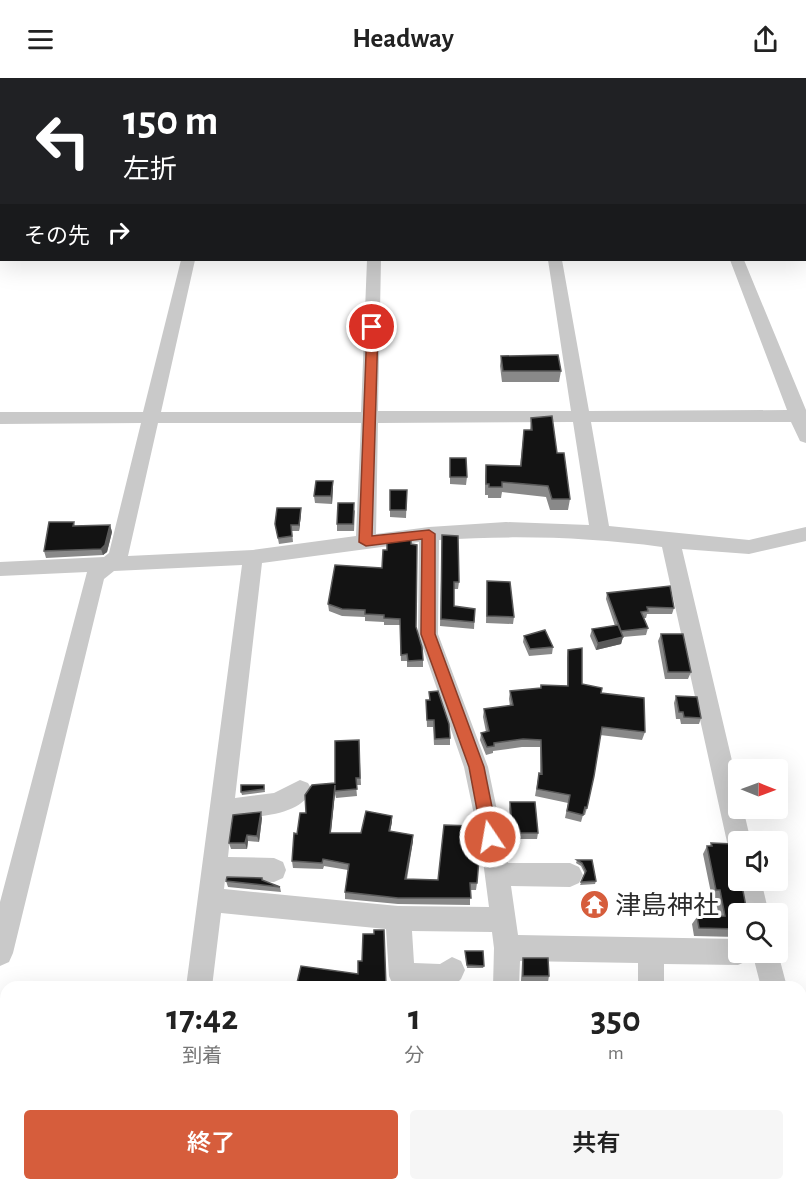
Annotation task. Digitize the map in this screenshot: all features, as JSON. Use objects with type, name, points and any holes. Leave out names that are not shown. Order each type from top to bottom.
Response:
[{"type":"street","points":[[0,953],[95,576],[106,564],[118,556],[188,261]]},
{"type":"street","points":[[366,542],[374,261]]},
{"type":"street","points":[[555,261],[583,416],[600,531]]},
{"type":"street","points":[[737,261],[802,416],[806,437]]},
{"type":"street","points":[[0,418],[802,416]]},
{"type":"street","points":[[0,569],[253,557],[429,534],[506,529],[600,531],[670,541],[749,547],[806,534]]},
{"type":"street","points":[[429,534],[428,634],[476,767],[497,874],[507,948],[506,981]]},
{"type":"street","points":[[670,541],[736,831]]},
{"type":"street","points":[[200,981],[253,557]]},
{"type":"street","points":[[220,810],[278,803],[300,790]]},
{"type":"street","points":[[213,868],[274,870]]},
{"type":"street","points":[[497,874],[570,876]]},
{"type":"street","points":[[210,900],[398,918],[503,920]]},
{"type":"street","points":[[398,918],[402,976],[445,977],[452,970]]},
{"type":"street","points":[[507,948],[728,952]]},
{"type":"street","points":[[651,952],[651,981]]},
{"type":"street","points":[[768,963],[772,981]]},
{"type":"building","points":[[558,355],[561,371],[503,371],[501,356]]},
{"type":"building","points":[[552,416],[557,453],[564,453],[570,499],[552,499],[548,486],[502,482],[502,487],[489,487],[489,484],[486,484],[486,465],[521,466],[524,430],[532,430],[531,418]]},
{"type":"building","points":[[450,458],[466,458],[467,477],[450,477]]},
{"type":"building","points":[[316,481],[333,481],[331,496],[314,496]]},
{"type":"building","points":[[390,490],[407,490],[406,510],[390,510]]},
{"type":"building","points":[[338,503],[354,503],[353,524],[337,524]]},
{"type":"building","points":[[277,508],[301,508],[299,525],[291,525],[292,536],[278,538],[275,524]]},
{"type":"building","points":[[49,522],[74,522],[73,526],[110,525],[105,545],[101,549],[44,551]]},
{"type":"building","points":[[442,535],[458,536],[459,582],[454,582],[454,606],[475,609],[474,622],[441,619]]},
{"type":"building","points":[[411,539],[411,544],[417,545],[416,627],[423,660],[408,661],[407,654],[401,655],[400,619],[384,618],[384,615],[365,614],[365,610],[342,609],[328,604],[335,565],[382,568],[383,550],[387,550],[387,542]]},
{"type":"building","points":[[487,581],[510,582],[514,617],[487,616]]},
{"type":"building","points":[[670,586],[674,608],[647,607],[648,611],[641,612],[648,628],[621,631],[607,593]]},
{"type":"building","points":[[618,625],[623,637],[598,643],[592,629]]},
{"type":"building","points":[[545,630],[553,647],[530,649],[524,636]]},
{"type":"building","points":[[661,634],[683,634],[691,672],[668,672]]},
{"type":"building","points":[[582,648],[582,684],[602,688],[601,693],[644,698],[645,732],[602,727],[594,776],[587,808],[585,807],[583,815],[567,811],[570,795],[537,789],[539,773],[542,774],[541,740],[523,739],[494,743],[494,746],[487,747],[481,733],[489,731],[484,709],[513,705],[510,691],[541,688],[541,685],[568,686],[568,650]]},
{"type":"building","points":[[438,691],[449,724],[450,738],[435,739],[434,720],[427,720],[426,700],[430,700],[429,692]]},
{"type":"building","points":[[676,696],[697,697],[701,718],[684,717],[683,712],[679,712]]},
{"type":"building","points":[[359,740],[360,778],[356,778],[357,789],[335,791],[335,785],[330,833],[361,833],[366,811],[392,816],[389,831],[413,835],[405,879],[438,880],[444,825],[473,826],[472,847],[480,847],[477,883],[470,883],[471,898],[398,898],[345,892],[349,864],[323,859],[322,863],[292,861],[294,833],[297,834],[300,813],[306,813],[305,795],[312,785],[335,783],[335,741]]},
{"type":"building","points":[[241,785],[264,785],[264,789],[241,792]]},
{"type":"building","points":[[510,802],[535,802],[538,833],[515,833]]},
{"type":"building","points":[[261,812],[257,836],[247,835],[245,843],[229,843],[233,815]]},
{"type":"building","points":[[711,843],[728,844],[728,891],[743,891],[745,903],[728,903],[728,929],[699,928],[697,917],[725,916],[720,890],[716,890],[707,846],[712,846]]},
{"type":"building","points":[[577,860],[592,860],[596,881],[581,882],[586,871],[582,863]]},
{"type":"building","points":[[227,877],[262,878],[280,887],[226,881]]},
{"type":"building","points":[[374,930],[384,930],[386,981],[297,981],[301,966],[358,974],[358,961],[362,961],[363,934],[374,934]]},
{"type":"building","points":[[465,951],[483,951],[484,966],[467,965]]},
{"type":"building","points":[[523,958],[548,958],[549,976],[523,976]]},
{"type":"place","name":"津島神社","points":[[594,905]]},
{"type":"route","points":[[372,327],[366,542],[429,534],[428,634],[476,767],[490,837]]}]
